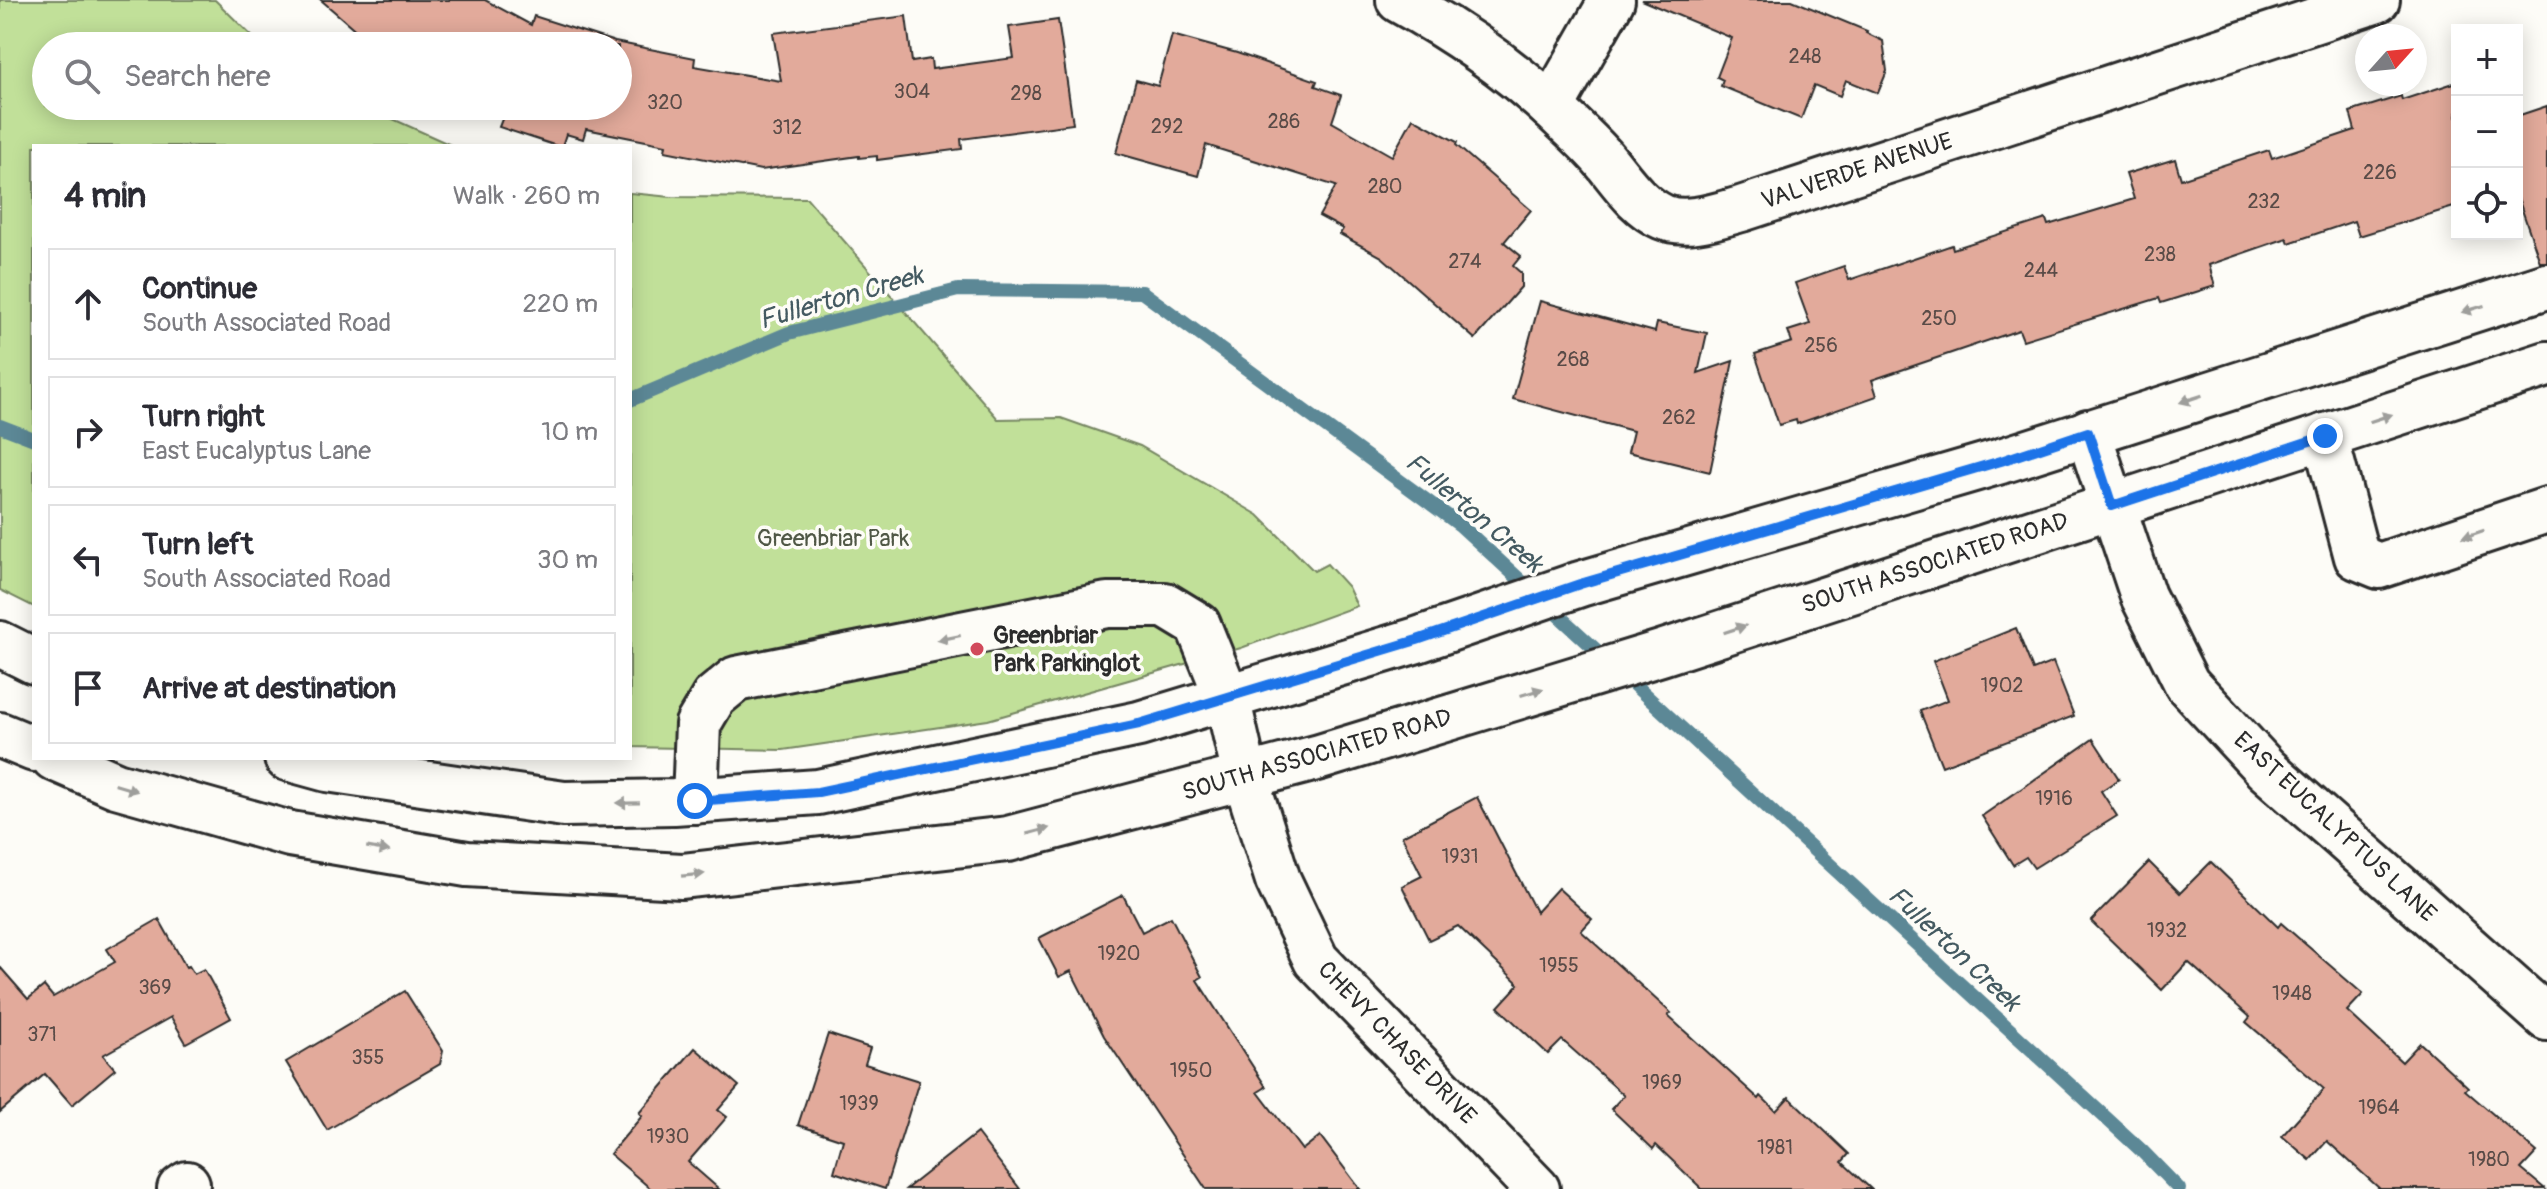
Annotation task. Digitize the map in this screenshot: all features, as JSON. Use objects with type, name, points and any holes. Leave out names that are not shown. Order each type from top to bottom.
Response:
[{"type":"street","name":"VALVERDE AVENUE","points":[[1399,0],[1439,22],[1488,56],[1551,107],[1600,154],[1644,206],[1666,219],[1689,220],[1752,206],[2377,0]]},
{"type":"street","points":[[1551,107],[1612,0]]},
{"type":"street","points":[[294,760],[327,769],[564,804],[695,801],[818,792],[1139,724],[1417,640],[1580,584],[1986,466],[2547,286]]},
{"type":"street","name":"SOUTH ASSOCIATED ROAD","points":[[59,760],[116,785],[290,834],[467,864],[682,876],[1008,839],[1245,776],[1661,653],[2547,364]]},
{"type":"street","name":"EAST EUCALYPTUS LANE","points":[[2088,432],[2143,596],[2187,684],[2266,769],[2547,1018]]},
{"type":"street","points":[[2325,436],[2357,557],[2379,566],[2547,510]]},
{"type":"street","name":"CHEVY CHASE DRIVE","points":[[695,801],[698,724],[714,697],[736,679],[1107,605],[1165,605],[1198,625],[1227,697],[1245,776],[1278,880],[1316,960],[1537,1189]]},
{"type":"street","points":[[0,644],[32,660]]},
{"type":"street","points":[[0,735],[32,748]]},
{"type":"green space","points":[[0,0],[215,0],[248,32],[32,32],[32,120],[395,120],[449,144],[32,144],[32,606],[0,590]]},
{"type":"green space","name":"Greenbriar Park","points":[[632,193],[671,197],[807,198],[998,419],[1061,418],[1140,446],[1258,515],[1314,571],[1327,564],[1348,587],[1357,606],[1241,648],[988,720],[783,750],[632,747]]},
{"type":"building","points":[[321,0],[485,0],[531,25],[534,16],[584,32],[358,32]]},
{"type":"building","points":[[1641,0],[1792,0],[1867,31],[1883,41],[1887,71],[1878,93],[1846,80],[1840,96],[1814,85],[1801,119],[1721,86],[1723,80],[1717,77],[1732,38]]},
{"type":"building","points":[[906,16],[912,62],[931,59],[932,69],[1014,58],[1009,27],[1058,20],[1073,124],[961,139],[962,149],[877,160],[877,156],[859,156],[761,170],[665,151],[666,145],[586,129],[583,139],[566,134],[563,144],[551,144],[499,127],[502,120],[632,120],[632,45],[695,58],[694,66],[781,81],[773,33]]},
{"type":"building","points":[[1172,35],[1237,53],[1317,81],[1315,86],[1341,95],[1332,122],[1392,156],[1413,118],[1457,142],[1456,145],[1531,210],[1504,242],[1521,256],[1513,266],[1521,273],[1521,287],[1475,339],[1382,257],[1340,234],[1343,229],[1319,216],[1336,186],[1206,145],[1198,176],[1116,153],[1136,80],[1158,86]]},
{"type":"building","points":[[2451,84],[2451,208],[2359,236],[2354,221],[2289,243],[2287,238],[2209,265],[2215,286],[2161,303],[2159,298],[2023,340],[2019,330],[1872,380],[1877,396],[1797,424],[1796,420],[1779,425],[1755,354],[1792,342],[1788,331],[1810,324],[1795,283],[1844,266],[1849,280],[1952,245],[1953,249],[2046,219],[2048,225],[2134,199],[2126,174],[2175,159],[2181,179],[2269,150],[2272,158],[2355,130],[2350,112],[2401,96],[2402,100],[2427,96],[2427,92]]},
{"type":"building","points":[[2547,106],[2547,262],[2540,262],[2523,212],[2523,114]]},
{"type":"building","points":[[1540,301],[1655,332],[1657,323],[1707,333],[1698,373],[1733,361],[1710,472],[1628,452],[1633,431],[1513,399]]},
{"type":"building","points":[[2016,628],[2033,670],[2053,662],[2074,716],[1942,766],[1920,711],[1948,700],[1933,661]]},
{"type":"building","points":[[2093,739],[2119,779],[2101,791],[2117,816],[2034,868],[2026,857],[2013,865],[1982,816]]},
{"type":"building","points":[[1477,797],[1536,912],[1558,888],[1592,919],[1581,931],[1671,1013],[1668,1016],[1776,1111],[1789,1097],[1849,1154],[1842,1162],[1871,1189],[1702,1189],[1656,1145],[1653,1149],[1611,1109],[1624,1095],[1562,1040],[1548,1054],[1498,1007],[1519,984],[1458,926],[1429,940],[1402,886],[1422,876],[1402,836]]},
{"type":"building","points":[[2149,862],[2180,893],[2211,862],[2278,927],[2281,923],[2363,994],[2347,1011],[2402,1062],[2420,1043],[2468,1087],[2465,1090],[2537,1152],[2521,1169],[2545,1189],[2380,1189],[2327,1141],[2310,1160],[2282,1136],[2324,1089],[2246,1022],[2250,1017],[2188,962],[2162,990],[2091,921]]},
{"type":"building","points":[[1123,895],[1142,932],[1171,917],[1202,977],[1197,980],[1266,1087],[1258,1092],[1302,1150],[1320,1136],[1360,1189],[1206,1189],[1104,1036],[1071,971],[1059,977],[1039,938]]},
{"type":"building","points":[[159,919],[186,967],[189,966],[194,974],[204,969],[231,1018],[186,1043],[171,1017],[103,1055],[115,1069],[72,1105],[45,1074],[0,1112],[0,967],[28,999],[44,986],[53,997],[115,962],[107,949]]},
{"type":"building","points":[[405,991],[443,1051],[440,1064],[327,1130],[286,1062]]},
{"type":"building","points":[[828,1034],[870,1048],[865,1064],[919,1081],[885,1189],[834,1172],[843,1140],[798,1125]]},
{"type":"building","points":[[695,1048],[739,1086],[718,1110],[727,1117],[688,1162],[719,1189],[651,1189],[610,1154],[642,1116],[639,1113]]},
{"type":"building","points":[[977,1133],[1020,1189],[906,1189]]},
{"type":"waterway","name":"Fullerton Creek","points":[[632,399],[789,333],[958,290],[1142,292],[1460,525],[2142,1151],[2179,1189]]},
{"type":"waterway","name":"Fullerton Creek","points":[[0,426],[32,438]]},
{"type":"place","name":"Greenbriar Park Parkinglot","points":[[977,649]]},
{"type":"route","points":[[695,801],[818,792],[1139,724],[1417,640],[1580,584],[2001,461],[2088,432],[2112,506],[2325,436]]}]
